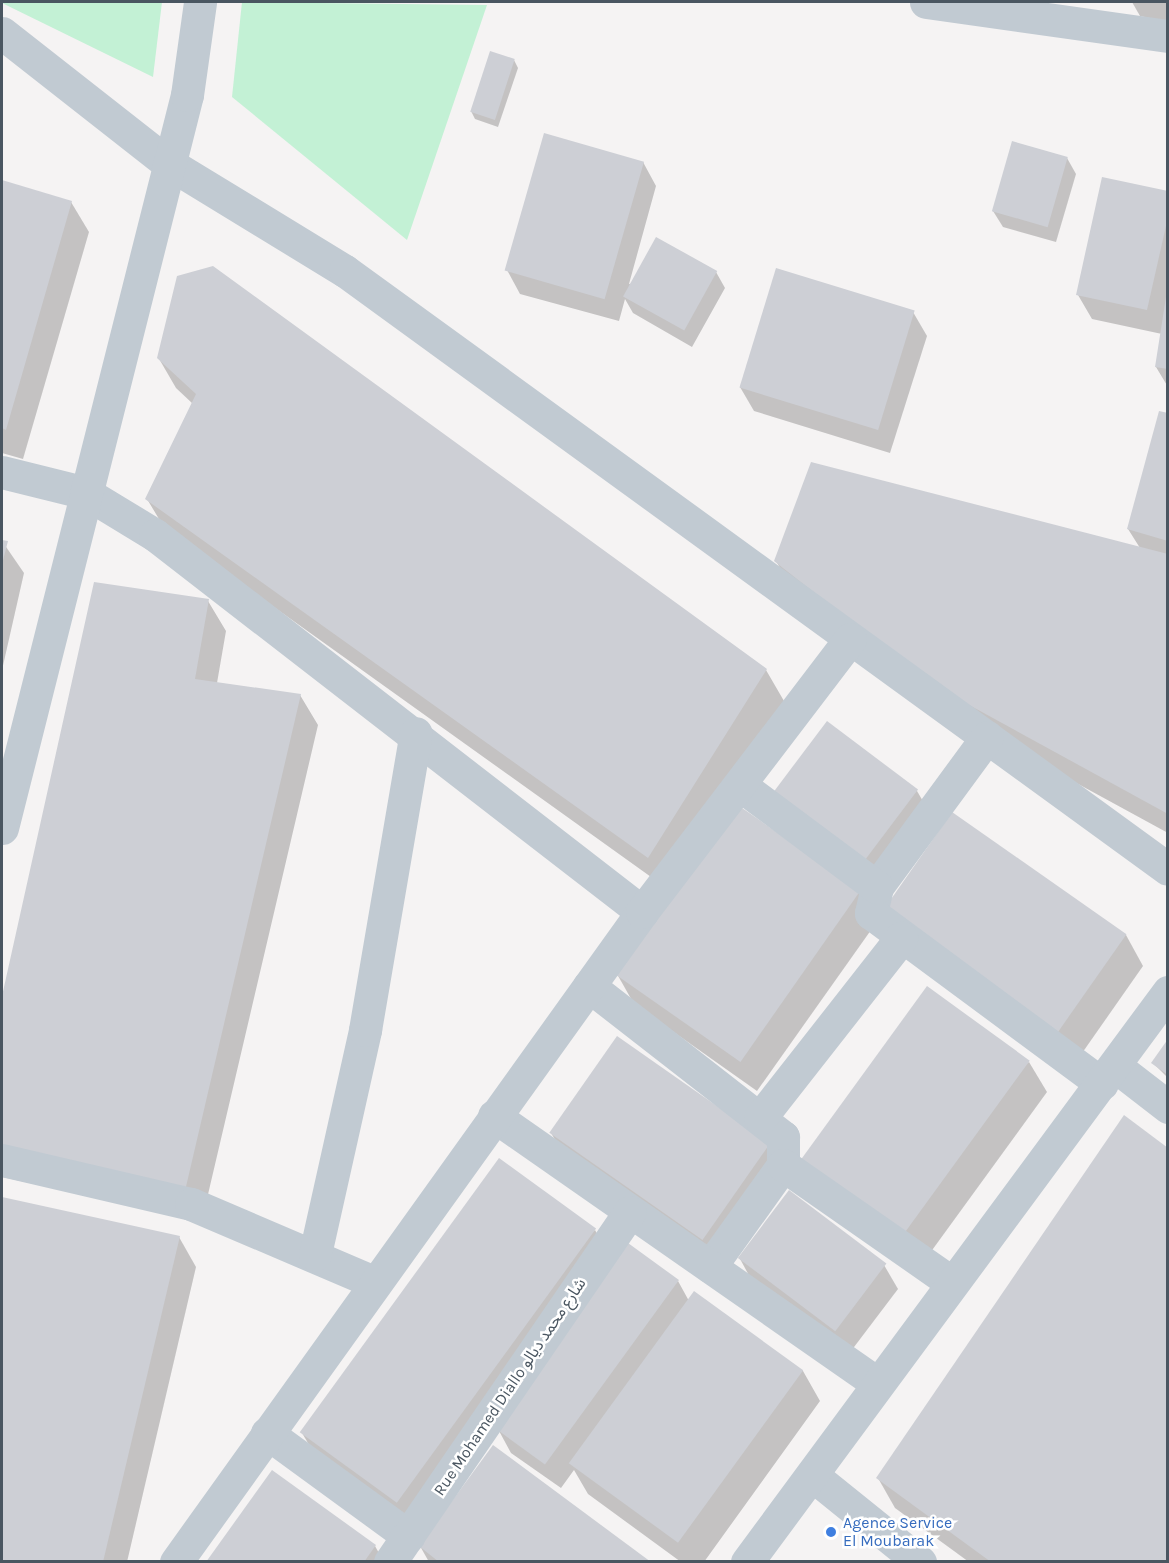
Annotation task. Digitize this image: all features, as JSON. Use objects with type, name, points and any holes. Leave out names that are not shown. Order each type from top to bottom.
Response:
[{"type":"street","points":[[2,828],[168,163],[188,95],[200,2]]},
{"type":"street","points":[[926,2],[1167,36]]},
{"type":"street","points":[[2,33],[168,163],[345,271],[1167,869]]},
{"type":"street","points":[[2,472],[86,493],[155,535],[416,733],[642,912]]},
{"type":"street","points":[[176,1562],[374,1282],[642,912],[850,639]]},
{"type":"street","points":[[315,1254],[365,1030],[416,733]]},
{"type":"street","points":[[987,737],[877,887],[871,913],[901,938],[1108,1075],[1167,1107]]},
{"type":"street","points":[[740,785],[877,887]]},
{"type":"street","points":[[760,1118],[901,938]]},
{"type":"street","points":[[589,986],[783,1137],[783,1165],[710,1267]]},
{"type":"street","points":[[747,1562],[812,1475],[876,1382],[1108,1075],[1167,992]]},
{"type":"street","points":[[494,1116],[876,1382]]},
{"type":"street","points":[[2,1160],[191,1204],[315,1254],[374,1282]]},
{"type":"street","points":[[783,1165],[952,1283]]},
{"type":"street","name":"Rue Mohamed Diallo شارع محمد ديالو","points":[[399,1549],[630,1212]]},
{"type":"street","points":[[267,1433],[399,1549]]},
{"type":"street","points":[[812,1475],[920,1562]]},
{"type":"green space","points":[[162,2],[153,77],[2,3]]},
{"type":"green space","points":[[242,2],[487,5],[407,240],[232,97]]},
{"type":"building","points":[[490,51],[515,59],[495,120],[470,112]]},
{"type":"building","points":[[544,133],[644,162],[605,299],[505,270]]},
{"type":"building","points":[[1012,141],[1068,157],[1048,227],[992,211]]},
{"type":"building","points":[[1102,177],[1168,191],[1168,217],[1147,310],[1076,295]]},
{"type":"building","points":[[2,180],[72,201],[6,430],[2,428]]},
{"type":"building","points":[[656,237],[717,271],[684,330],[623,296]]},
{"type":"building","points":[[213,266],[767,669],[648,858],[145,499],[196,394],[157,358],[177,276]]},
{"type":"building","points":[[776,268],[915,310],[878,430],[739,388]]},
{"type":"building","points":[[1166,297],[1168,297],[1168,369],[1155,367]]},
{"type":"building","points":[[1159,411],[1168,413],[1168,541],[1127,529]]},
{"type":"building","points":[[811,462],[1168,554],[1168,814],[929,683],[774,561]]},
{"type":"building","points":[[2,540],[8,541],[2,564]]},
{"type":"building","points":[[94,582],[209,599],[195,679],[301,694],[185,1191],[2,1151],[2,996]]},
{"type":"building","points":[[827,721],[918,790],[860,866],[769,798]]},
{"type":"building","points":[[735,803],[860,891],[740,1062],[615,974]]},
{"type":"building","points":[[952,812],[1126,934],[1054,1037],[880,915]]},
{"type":"building","points":[[927,986],[1030,1061],[903,1235],[801,1160]]},
{"type":"building","points":[[617,1036],[770,1143],[702,1240],[549,1133]]},
{"type":"building","points":[[1168,1039],[1168,1075],[1151,1063]]},
{"type":"building","points":[[1124,1115],[1168,1148],[1168,1562],[991,1562],[876,1478]]},
{"type":"building","points":[[499,1158],[596,1229],[397,1503],[300,1432]]},
{"type":"building","points":[[789,1190],[886,1263],[835,1331],[738,1258]]},
{"type":"building","points":[[2,1197],[180,1236],[103,1562],[2,1562]]},
{"type":"building","points":[[628,1243],[679,1280],[545,1464],[494,1427]]},
{"type":"building","points":[[694,1291],[803,1370],[678,1543],[569,1463]]},
{"type":"building","points":[[493,1445],[651,1562],[439,1562],[419,1546]]},
{"type":"building","points":[[272,1470],[376,1545],[364,1562],[206,1562]]},
{"type":"place","name":"Agence Service El Moubarak","points":[[831,1532]]}]
